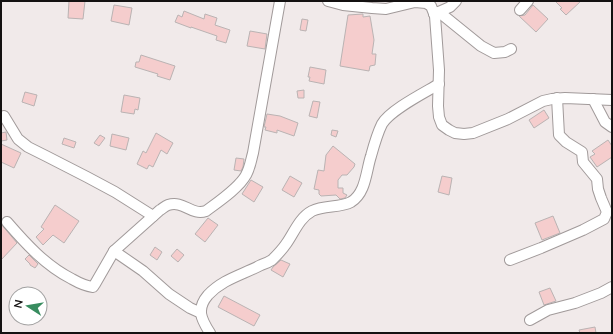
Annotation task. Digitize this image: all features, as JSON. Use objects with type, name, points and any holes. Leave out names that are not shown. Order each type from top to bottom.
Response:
[{"type":"street","points":[[7,222],[28,246],[62,274],[83,285],[93,286],[114,251],[160,210],[168,205],[175,204],[196,212],[201,213],[206,211],[240,183],[246,175],[253,153],[280,1]]},
{"type":"street","points":[[328,1],[343,5],[386,9],[402,3],[426,3],[481,46],[494,53],[505,52],[511,49]]},
{"type":"street","points":[[437,13],[450,7],[456,1]]},
{"type":"street","points":[[520,10],[528,1]]},
{"type":"street","points":[[437,13],[436,25],[440,70],[438,106],[439,117],[442,124],[455,133],[464,134],[473,132],[508,119],[542,102],[557,98],[612,100]]},
{"type":"street","points":[[210,333],[202,319],[201,306],[212,291],[222,283],[271,260],[286,244],[299,223],[313,210],[344,204],[354,199],[363,186],[371,154],[382,124],[387,118],[410,101],[439,84]]},
{"type":"street","points":[[510,260],[583,230],[604,219],[607,212],[598,189],[597,178],[583,162],[582,152],[566,142],[559,134],[557,98]]},
{"type":"street","points":[[593,99],[605,122],[612,127]]},
{"type":"street","points":[[4,116],[18,139],[28,147],[87,176],[154,216]]},
{"type":"street","points":[[114,251],[143,271],[169,294],[190,308],[201,312]]},
{"type":"street","points":[[530,320],[548,310],[574,303],[612,288]]},
{"type":"building","points":[[69,1],[85,1],[83,19],[68,18]]},
{"type":"building","points":[[555,1],[581,1],[566,15]]},
{"type":"building","points":[[114,5],[132,8],[129,25],[111,21]]},
{"type":"building","points":[[533,5],[548,19],[536,32],[519,16],[525,15]]},
{"type":"building","points":[[184,11],[204,19],[205,14],[217,18],[215,25],[230,30],[226,43],[216,40],[217,36],[175,22],[178,15],[182,17]]},
{"type":"building","points":[[363,14],[363,17],[370,16],[374,40],[372,54],[376,54],[375,65],[370,66],[369,71],[340,66],[348,15]]},
{"type":"building","points":[[302,19],[308,20],[306,31],[300,30]]},
{"type":"building","points":[[250,31],[267,34],[265,49],[247,46]]},
{"type":"building","points":[[141,55],[175,66],[170,80],[157,76],[158,74],[135,67],[136,62],[139,62]]},
{"type":"building","points":[[310,67],[326,70],[324,84],[309,81],[310,77],[308,77]]},
{"type":"building","points":[[304,90],[304,98],[298,98],[297,91]]},
{"type":"building","points":[[25,92],[37,95],[34,106],[22,102]]},
{"type":"building","points":[[124,95],[140,98],[138,110],[135,109],[134,114],[121,112]]},
{"type":"building","points":[[313,101],[320,102],[317,118],[309,116]]},
{"type":"building","points":[[544,110],[549,118],[534,128],[529,120]]},
{"type":"building","points":[[267,114],[280,116],[298,123],[294,136],[277,130],[277,133],[265,130],[266,127],[264,127]]},
{"type":"building","points":[[332,130],[338,131],[336,137],[331,135]]},
{"type":"building","points":[[6,132],[7,140],[1,141],[1,133]]},
{"type":"building","points":[[156,133],[173,143],[167,154],[161,150],[153,167],[149,165],[147,169],[137,164],[143,151],[146,153]]},
{"type":"building","points":[[112,134],[129,138],[126,150],[110,146]]},
{"type":"building","points":[[100,135],[105,138],[99,146],[94,143]]},
{"type":"building","points":[[64,138],[76,142],[74,148],[62,144]]},
{"type":"building","points":[[608,140],[612,146],[612,157],[597,167],[590,157],[595,154],[592,151]]},
{"type":"building","points":[[1,144],[21,153],[14,168],[1,162]]},
{"type":"building","points":[[333,146],[355,164],[347,175],[342,175],[338,180],[338,188],[343,188],[343,193],[347,195],[345,198],[340,199],[336,195],[321,196],[319,194],[319,190],[314,189],[318,170],[324,171],[326,155]]},
{"type":"building","points":[[236,158],[244,159],[241,171],[234,170]]},
{"type":"building","points":[[290,176],[302,183],[294,197],[282,190]]},
{"type":"building","points":[[442,176],[452,178],[449,195],[438,192]]},
{"type":"building","points":[[251,180],[263,187],[254,202],[242,194]]},
{"type":"building","points":[[55,205],[79,221],[64,243],[53,235],[43,245],[36,237],[44,229],[41,227]]},
{"type":"building","points":[[553,216],[560,233],[542,240],[535,223]]},
{"type":"building","points":[[208,218],[218,225],[205,242],[195,234]]},
{"type":"building","points":[[1,224],[17,243],[1,260]]},
{"type":"building","points":[[155,247],[162,252],[157,260],[150,255]]},
{"type":"building","points":[[177,249],[184,255],[178,262],[171,256]]},
{"type":"building","points":[[29,255],[38,264],[35,268],[25,259]]},
{"type":"building","points":[[281,260],[290,264],[283,277],[271,270]]},
{"type":"building","points":[[550,288],[556,301],[544,305],[539,292]]},
{"type":"building","points":[[224,296],[260,315],[254,326],[218,307]]},
{"type":"building","points":[[595,327],[596,333],[580,333],[579,330]]}]
